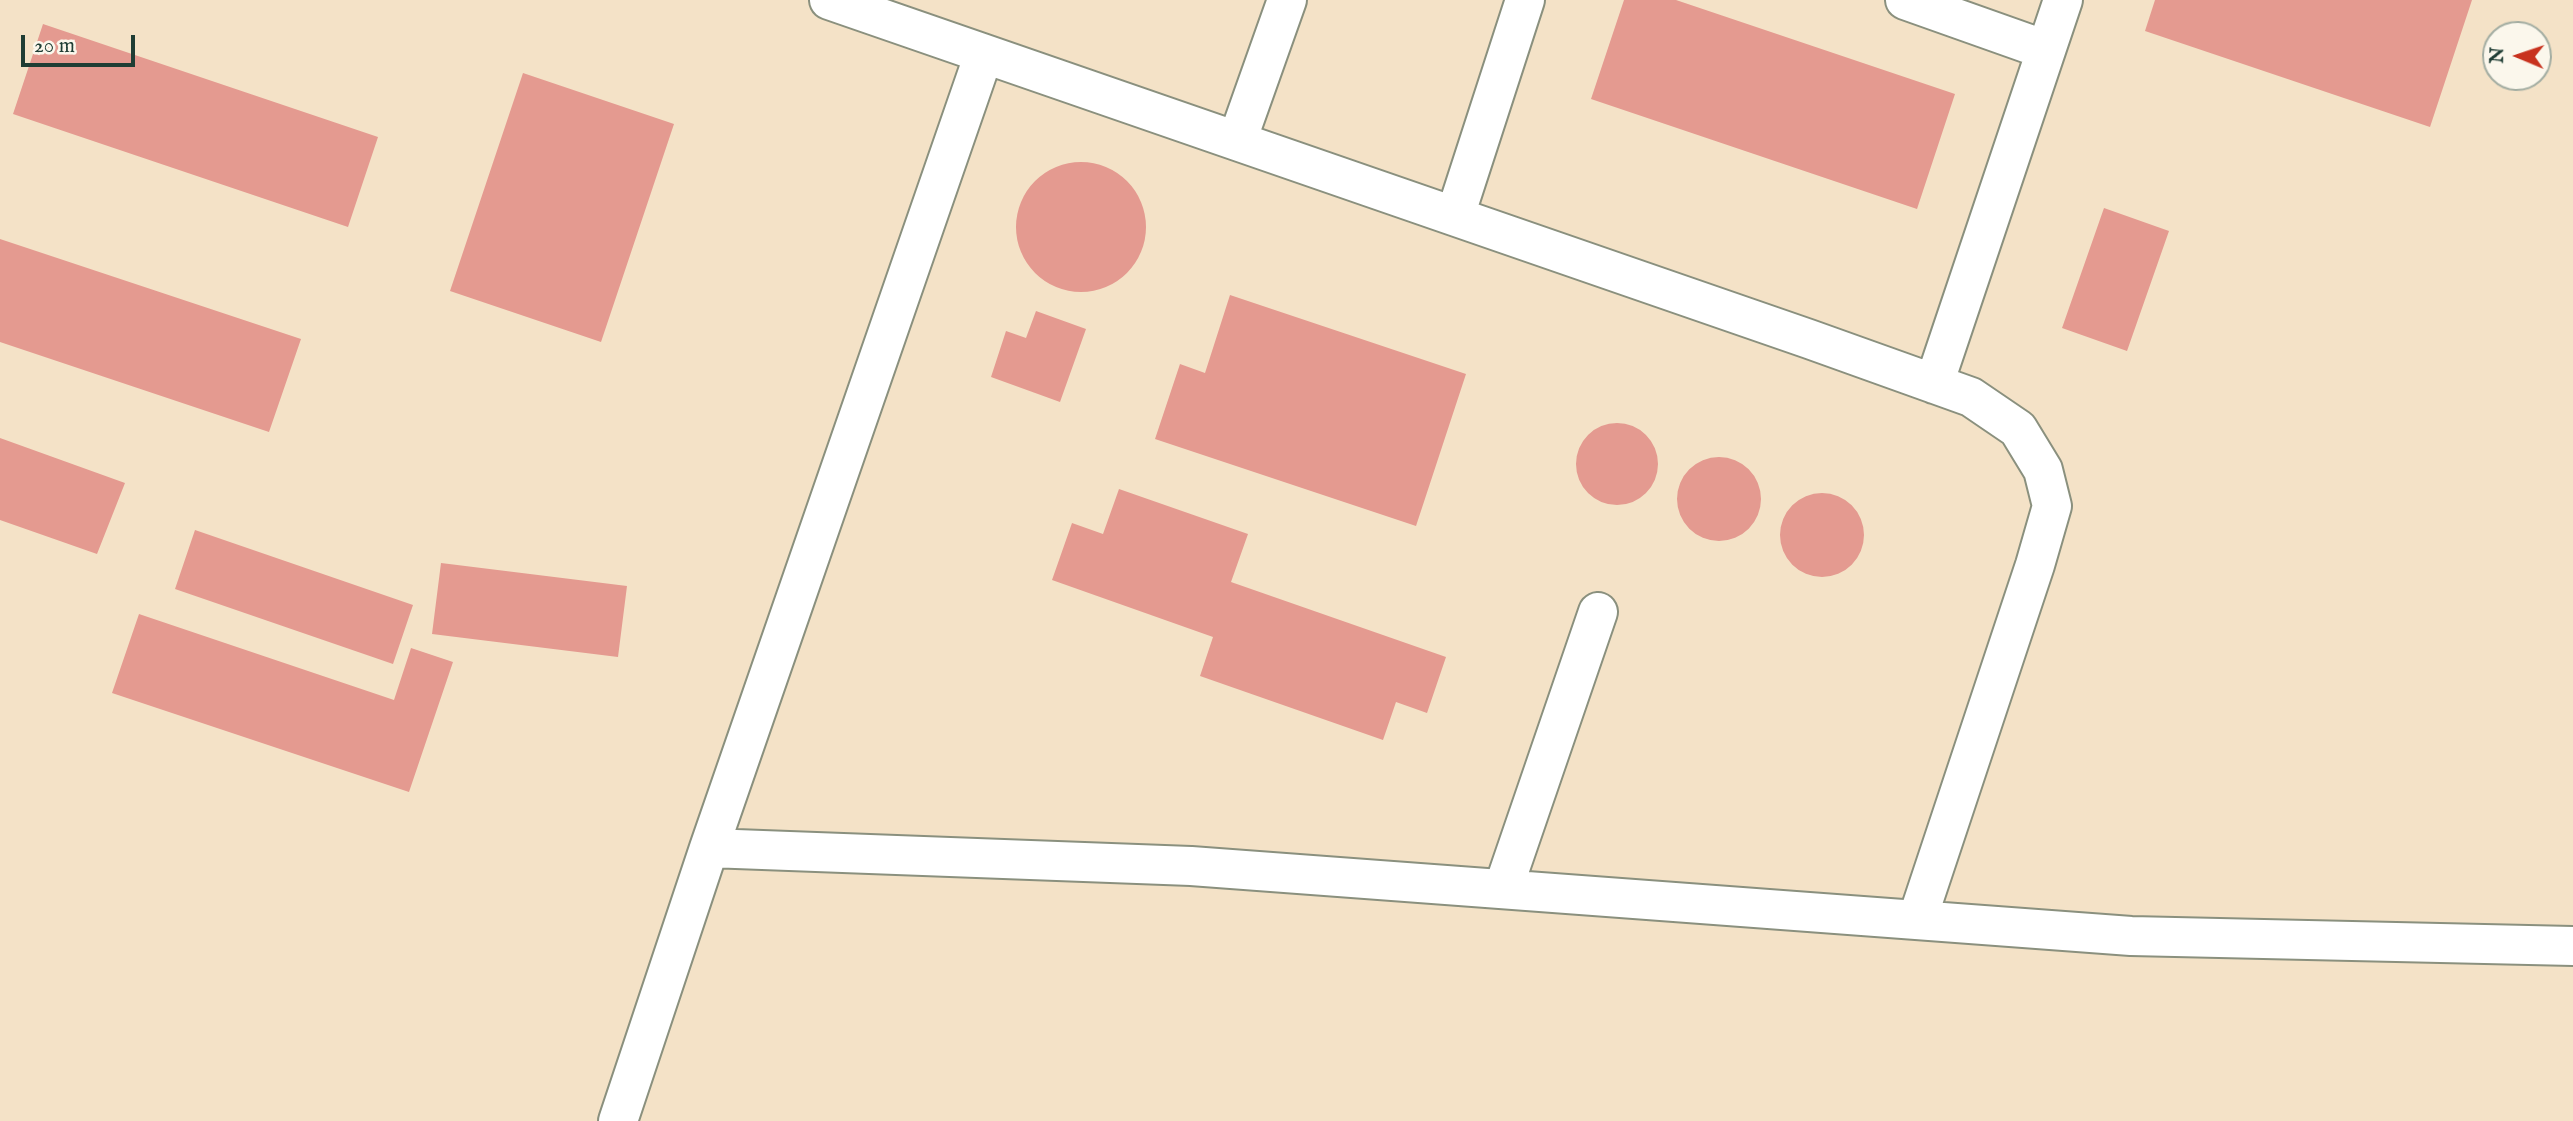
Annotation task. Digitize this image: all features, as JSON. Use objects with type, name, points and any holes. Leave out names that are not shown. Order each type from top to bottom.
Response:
[{"type":"lane","points":[[828,0],[885,9],[984,54],[1971,397],[2018,429],[2043,470],[2052,506],[2035,565],[1917,920]]},
{"type":"lane","points":[[1237,141],[1287,0]]},
{"type":"lane","points":[[1455,216],[1525,0]]},
{"type":"lane","points":[[1905,0],[2046,50]]},
{"type":"lane","points":[[1934,384],[2063,0]]},
{"type":"lane","points":[[618,1121],[709,848],[984,54]]},
{"type":"lane","points":[[1503,889],[1598,612]]},
{"type":"lane","points":[[709,848],[1191,866],[2131,936],[2573,946]]},
{"type":"building","points":[[1624,0],[1676,0],[1955,94],[1917,209],[1591,99]]},
{"type":"building","points":[[2155,0],[2472,0],[2430,127],[2145,31]]},
{"type":"building","points":[[43,24],[378,137],[348,227],[13,114]]},
{"type":"building","points":[[523,73],[674,124],[601,342],[450,291]]},
{"type":"building","points":[[1081,162],[1106,167],[1127,181],[1141,202],[1146,227],[1141,252],[1127,273],[1106,287],[1081,292],[1056,287],[1035,273],[1021,252],[1016,227],[1021,202],[1035,181],[1056,167]]},
{"type":"building","points":[[2104,208],[2169,231],[2127,351],[2062,328]]},
{"type":"building","points":[[0,239],[301,339],[269,432],[0,342]]},
{"type":"building","points":[[1230,295],[1466,374],[1416,526],[1155,439],[1180,364],[1205,373]]},
{"type":"building","points":[[1036,311],[1086,329],[1060,402],[991,377],[1006,331],[1026,338]]},
{"type":"building","points":[[1609,423],[1625,423],[1640,430],[1651,441],[1658,456],[1655,480],[1646,493],[1625,505],[1609,505],[1594,498],[1583,487],[1576,472],[1576,456],[1583,441],[1594,430]]},
{"type":"building","points":[[0,438],[125,483],[97,554],[0,520]]},
{"type":"building","points":[[1719,457],[1742,464],[1754,476],[1761,499],[1754,522],[1742,534],[1719,541],[1696,534],[1684,522],[1677,499],[1684,476],[1696,464]]},
{"type":"building","points":[[1119,489],[1248,534],[1231,582],[1446,657],[1427,713],[1396,702],[1383,740],[1200,676],[1213,637],[1052,580],[1072,523],[1103,534]]},
{"type":"building","points":[[1822,493],[1845,500],[1857,512],[1864,535],[1857,558],[1845,570],[1822,577],[1799,570],[1787,558],[1780,535],[1787,512],[1799,500]]},
{"type":"building","points":[[195,530],[413,605],[393,664],[175,589]]},
{"type":"building","points":[[441,563],[627,586],[618,657],[432,634]]},
{"type":"building","points":[[139,614],[394,700],[411,648],[453,662],[409,792],[112,693]]}]
